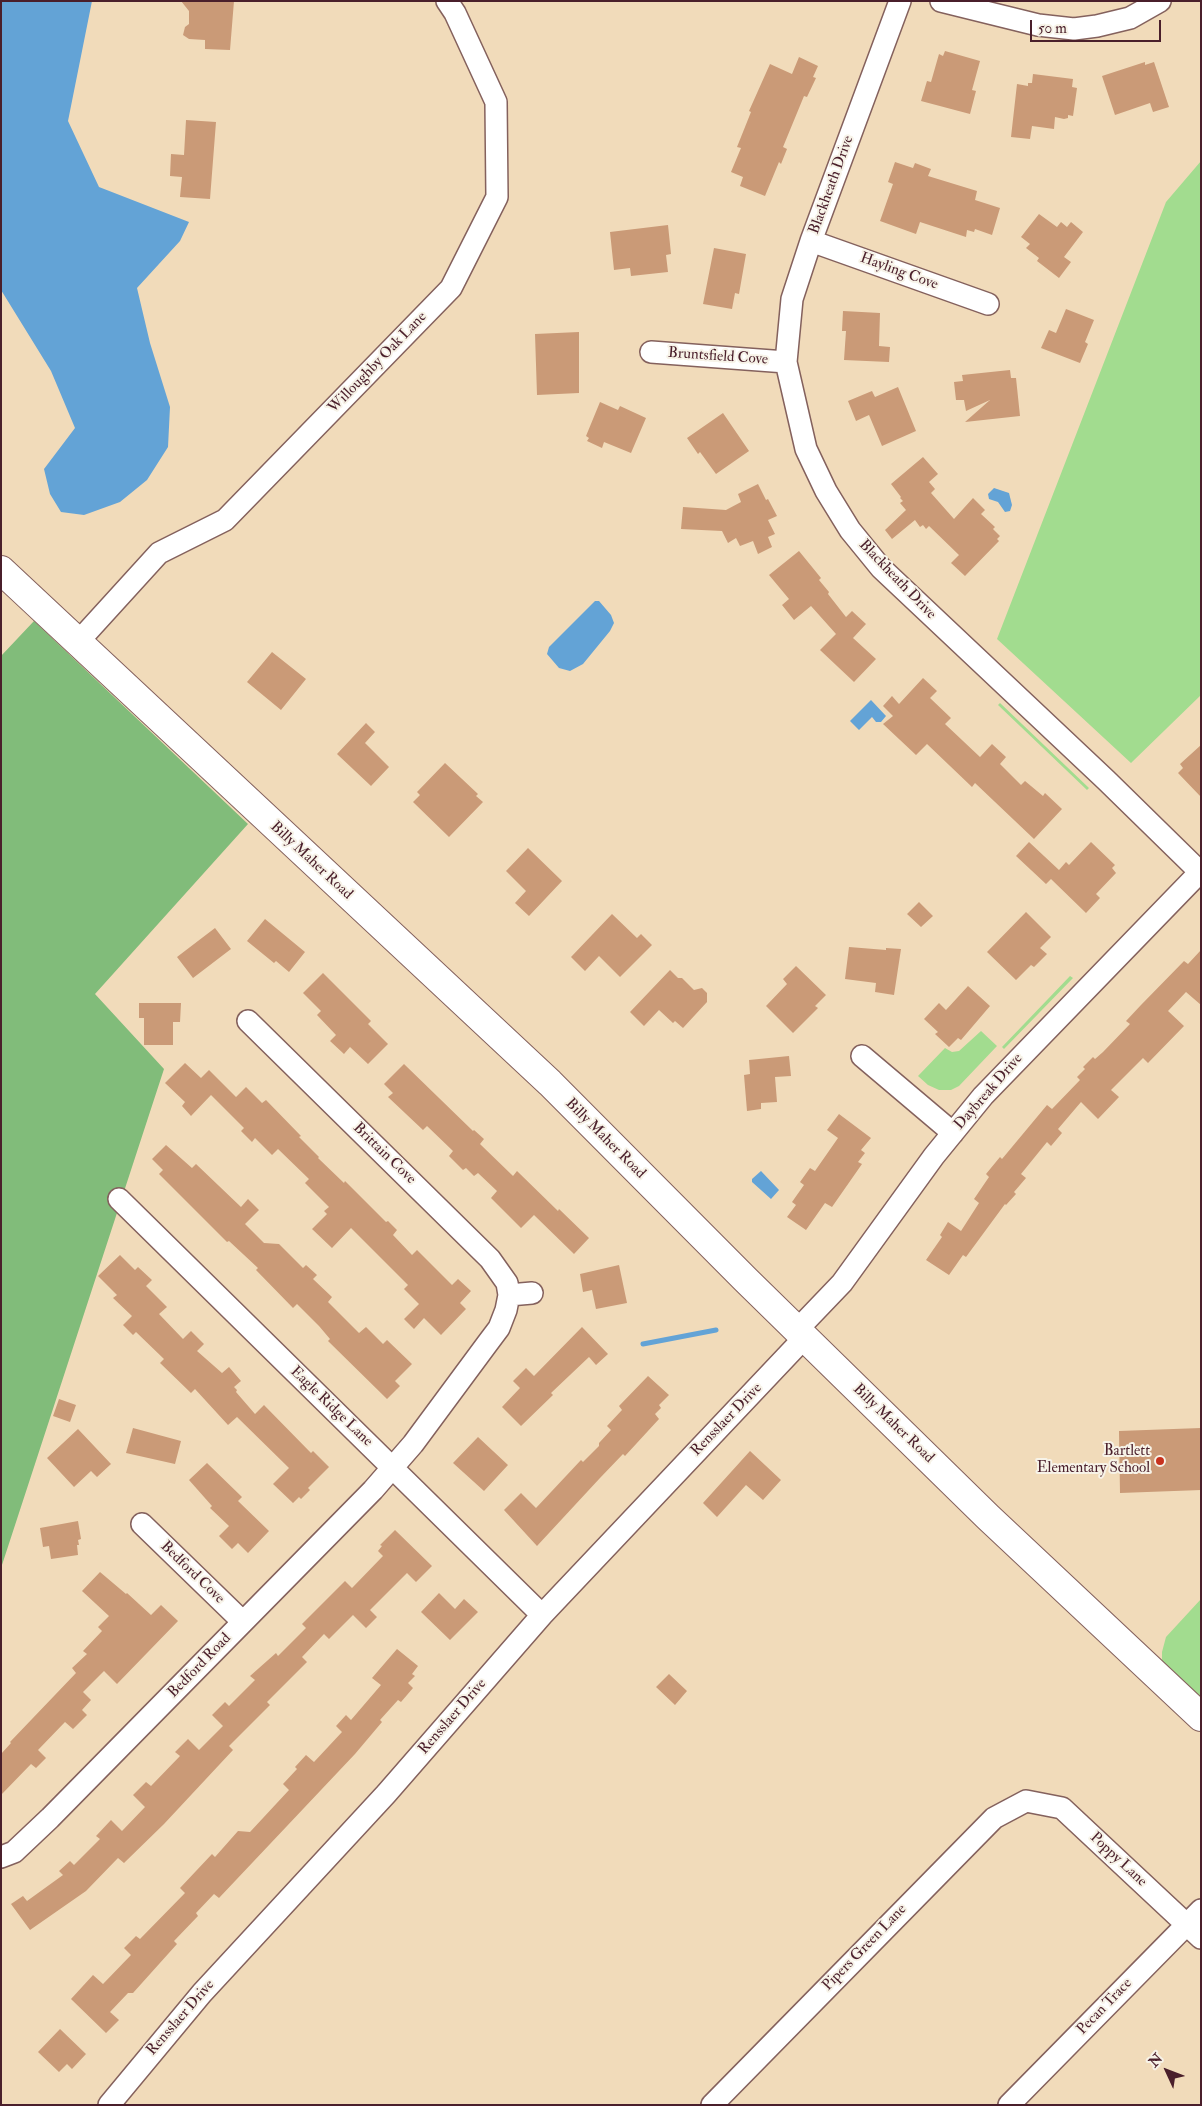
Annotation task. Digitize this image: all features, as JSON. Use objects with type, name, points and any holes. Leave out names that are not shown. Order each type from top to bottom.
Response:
[{"type":"main road","name":"Billy Maher Road","points":[[1,570],[550,1083],[801,1334],[988,1517],[1201,1717]]},
{"type":"street","name":"Willoughby Oak Lane","points":[[78,642],[159,553],[225,520],[451,288],[497,197],[496,102],[455,13],[447,1]]},
{"type":"street","name":"Blackheath Drive","points":[[900,1],[811,241],[792,299],[786,362],[806,449],[826,491],[858,541],[885,572],[1200,871]]},
{"type":"street","points":[[942,1],[1038,25],[1074,29],[1130,18],[1160,1]]},
{"type":"street","name":"Hayling Cove","points":[[811,241],[988,304]]},
{"type":"street","name":"Bruntsfield Cove","points":[[651,352],[786,362]]},
{"type":"street","name":"Daybreak Drive","points":[[801,1334],[842,1283],[910,1187],[983,1096],[1200,871]]},
{"type":"street","name":"Brittain Cove","points":[[248,1021],[490,1259],[507,1283],[509,1295]]},
{"type":"street","points":[[862,1056],[953,1133]]},
{"type":"street","name":"Eagle Ridge Lane","points":[[119,1199],[542,1615]]},
{"type":"street","points":[[393,1468],[499,1328],[509,1295],[532,1293]]},
{"type":"street","name":"Rensslaer Drive","points":[[109,2105],[202,1993],[386,1794],[542,1615],[801,1334]]},
{"type":"street","name":"Bedford Road","points":[[1,1857],[14,1852],[50,1818],[393,1468]]},
{"type":"street","name":"Bedford Cove","points":[[142,1524],[243,1622]]},
{"type":"street","name":"Poppy Lane","points":[[1026,1801],[1062,1808],[1196,1924]]},
{"type":"street","name":"Pipers Green Lane","points":[[712,2105],[994,1818],[1026,1801]]},
{"type":"street","name":"Pecan Trace","points":[[1009,2105],[1196,1924]]},
{"type":"green space","points":[[1201,161],[1201,695],[1131,763],[997,639],[1166,202]]},
{"type":"green space","points":[[34,621],[248,824],[95,994],[164,1069],[1,1568],[1,656]]},
{"type":"green space","points":[[1000,703],[1089,788],[1087,790],[998,705]]},
{"type":"green space","points":[[1070,976],[1073,978],[1004,1049],[1002,1047]]},
{"type":"green space","points":[[981,1031],[997,1046],[959,1086],[951,1090],[939,1090],[928,1085],[918,1076],[945,1048],[952,1052],[959,1051]]},
{"type":"green space","points":[[1201,1599],[1201,1706],[1162,1665],[1162,1652],[1166,1637]]},
{"type":"water","points":[[1,1],[92,1],[68,121],[99,187],[189,222],[180,241],[137,288],[150,343],[170,407],[168,447],[147,480],[120,502],[84,515],[61,512],[50,494],[44,469],[75,428],[51,371],[1,290]]},
{"type":"water","points":[[994,488],[1009,493],[1012,505],[1010,511],[1005,512],[998,502],[989,499],[988,494]]},
{"type":"water","points":[[595,601],[599,601],[611,615],[614,623],[610,631],[583,664],[570,671],[559,668],[547,654],[549,647]]},
{"type":"water","points":[[871,700],[886,716],[881,722],[876,722],[872,717],[859,730],[850,721]]},
{"type":"water","points":[[761,1171],[779,1190],[771,1199],[752,1182],[752,1179]]},
{"type":"building","points":[[181,1],[234,1],[230,50],[205,49],[205,40],[189,39],[183,35],[185,27],[189,24],[189,11]]},
{"type":"building","points":[[945,51],[980,61],[972,90],[976,91],[970,114],[921,101],[927,81],[931,82],[939,54],[943,56]]},
{"type":"building","points":[[799,57],[818,66],[813,77],[816,78],[807,97],[804,96],[783,147],[787,149],[781,164],[779,162],[765,196],[740,186],[743,177],[731,172],[741,148],[737,147],[751,112],[749,111],[770,64],[792,74]]},
{"type":"building","points":[[1145,62],[1145,65],[1154,62],[1169,107],[1153,112],[1150,103],[1115,115],[1102,76]]},
{"type":"building","points":[[1033,74],[1073,79],[1072,87],[1077,88],[1073,116],[1068,115],[1068,118],[1064,119],[1055,117],[1054,129],[1032,126],[1030,139],[1011,137],[1017,84],[1028,86],[1028,83],[1032,83]]},
{"type":"building","points":[[186,120],[216,122],[210,199],[180,197],[182,177],[170,176],[171,154],[184,155]]},
{"type":"building","points":[[895,162],[913,168],[915,163],[931,169],[928,176],[977,191],[975,200],[1000,208],[992,235],[975,229],[974,232],[967,230],[966,237],[920,222],[916,234],[880,221],[893,184],[888,182]]},
{"type":"building","points":[[1039,214],[1057,227],[1061,222],[1067,227],[1071,222],[1083,232],[1064,257],[1071,262],[1059,278],[1037,261],[1039,258],[1026,248],[1030,244],[1021,237]]},
{"type":"building","points":[[668,225],[671,254],[666,255],[668,272],[631,276],[630,268],[614,270],[610,232]]},
{"type":"building","points":[[714,248],[746,254],[739,294],[735,293],[732,309],[703,304]]},
{"type":"building","points":[[1066,309],[1094,320],[1085,342],[1088,344],[1080,363],[1041,348],[1049,330],[1056,333]]},
{"type":"building","points":[[843,311],[880,313],[879,346],[890,347],[889,362],[844,360],[846,331],[842,331]]},
{"type":"building","points":[[579,332],[579,393],[537,395],[535,334]]},
{"type":"building","points":[[1010,370],[1011,378],[1016,378],[1020,416],[965,422],[990,400],[966,411],[964,400],[956,400],[954,382],[963,381],[962,375]]},
{"type":"building","points":[[898,387],[916,431],[882,446],[869,415],[856,421],[848,401],[872,391],[875,397]]},
{"type":"building","points":[[600,402],[618,410],[620,406],[646,418],[631,453],[604,442],[602,448],[587,441],[589,438],[586,436]]},
{"type":"building","points":[[723,413],[749,451],[716,474],[687,438]]},
{"type":"building","points":[[923,457],[938,474],[929,482],[935,489],[931,493],[954,519],[973,498],[985,510],[981,514],[995,527],[993,529],[1000,536],[997,539],[999,541],[965,576],[951,563],[959,555],[929,526],[926,529],[923,525],[920,527],[915,520],[892,539],[885,530],[906,510],[900,503],[903,501],[901,497],[891,484]]},
{"type":"building","points":[[758,484],[777,516],[768,520],[775,534],[768,537],[772,547],[758,554],[753,541],[740,546],[736,538],[728,543],[722,531],[681,529],[683,507],[726,510],[741,502],[738,494]]},
{"type":"building","points":[[799,551],[821,578],[819,580],[846,617],[852,611],[866,624],[853,638],[876,659],[854,682],[820,650],[836,634],[811,606],[794,620],[782,605],[789,599],[769,575]]},
{"type":"building","points":[[272,652],[306,679],[281,710],[247,682]]},
{"type":"building","points":[[923,678],[937,691],[930,698],[951,718],[945,724],[980,757],[992,744],[1006,757],[1000,764],[1021,785],[1025,781],[1043,796],[1045,793],[1062,809],[1034,839],[975,783],[972,787],[927,744],[916,755],[883,724],[893,716],[883,706],[892,696],[899,704]]},
{"type":"building","points":[[366,723],[375,732],[365,743],[389,767],[371,786],[337,754]]},
{"type":"building","points":[[1201,745],[1201,797],[1178,773],[1183,768],[1180,764]]},
{"type":"building","points":[[445,763],[478,794],[476,796],[483,802],[449,837],[413,802],[420,795],[417,792]]},
{"type":"building","points":[[1029,842],[1059,870],[1066,862],[1069,865],[1091,842],[1115,865],[1112,868],[1116,873],[1096,894],[1100,898],[1086,913],[1051,879],[1046,884],[1016,856]]},
{"type":"building","points":[[528,848],[562,881],[529,916],[515,903],[526,891],[506,871]]},
{"type":"building","points":[[919,902],[933,916],[921,927],[907,914]]},
{"type":"building","points":[[1026,912],[1051,937],[1040,948],[1047,954],[1034,967],[1031,965],[1016,980],[987,952]]},
{"type":"building","points":[[612,914],[637,938],[641,934],[652,945],[620,977],[599,956],[585,971],[571,957]]},
{"type":"building","points":[[265,919],[305,952],[289,972],[276,961],[274,963],[247,941]]},
{"type":"building","points":[[215,928],[231,949],[193,978],[177,957]]},
{"type":"building","points":[[849,947],[886,950],[886,948],[901,949],[894,995],[875,992],[876,983],[845,979]]},
{"type":"building","points":[[1201,950],[1201,1005],[1186,992],[1168,1011],[1184,1026],[1148,1063],[1143,1058],[1111,1090],[1119,1097],[1098,1119],[1081,1102],[1058,1129],[1062,1133],[1051,1146],[1047,1142],[1021,1174],[1026,1178],[1014,1192],[1016,1194],[1005,1204],[966,1257],[963,1255],[949,1275],[926,1260],[942,1237],[940,1235],[948,1222],[961,1231],[979,1203],[974,1199],[989,1177],[986,1174],[1000,1157],[1002,1159],[1047,1105],[1052,1109],[1080,1080],[1077,1077],[1085,1069],[1083,1067],[1093,1057],[1095,1059],[1103,1052],[1130,1024],[1126,1021],[1141,1005],[1184,961],[1188,964]]},
{"type":"building","points":[[796,966],[826,995],[815,1006],[818,1008],[793,1033],[766,1006],[787,984],[783,979]]},
{"type":"building","points":[[670,970],[678,978],[682,978],[694,990],[702,988],[707,993],[707,1002],[683,1028],[675,1021],[673,1023],[659,1010],[644,1026],[630,1012]]},
{"type":"building","points":[[323,973],[371,1021],[368,1024],[388,1044],[368,1064],[350,1047],[344,1054],[330,1041],[336,1035],[317,1015],[321,1011],[303,993]]},
{"type":"building","points":[[968,986],[990,1006],[961,1040],[958,1038],[949,1047],[935,1034],[938,1032],[924,1019],[939,1003],[946,1010]]},
{"type":"building","points":[[139,1003],[181,1003],[180,1022],[173,1022],[173,1045],[144,1045],[144,1018],[139,1018]]},
{"type":"building","points":[[789,1056],[791,1076],[775,1077],[777,1102],[761,1103],[761,1109],[747,1111],[744,1075],[750,1074],[749,1060]]},
{"type":"building","points":[[185,1063],[201,1078],[209,1070],[236,1097],[246,1087],[262,1103],[266,1100],[301,1136],[299,1137],[318,1158],[397,1230],[393,1235],[412,1255],[417,1250],[452,1285],[458,1279],[471,1291],[460,1303],[466,1309],[441,1335],[424,1318],[414,1329],[404,1319],[419,1304],[404,1289],[408,1285],[351,1228],[332,1248],[312,1229],[327,1214],[324,1211],[329,1207],[305,1183],[309,1179],[278,1149],[272,1155],[255,1138],[252,1142],[241,1131],[244,1128],[211,1095],[191,1116],[182,1106],[185,1102],[165,1083]]},
{"type":"building","points":[[404,1064],[473,1131],[484,1139],[480,1144],[513,1176],[517,1171],[589,1238],[574,1254],[534,1215],[521,1228],[491,1198],[497,1191],[478,1173],[474,1176],[466,1168],[463,1170],[449,1156],[453,1151],[427,1126],[423,1130],[388,1097],[393,1093],[384,1084]]},
{"type":"building","points":[[839,1114],[871,1138],[861,1150],[865,1153],[858,1162],[862,1164],[832,1207],[825,1203],[806,1230],[787,1217],[796,1205],[792,1202],[804,1185],[800,1182],[810,1168],[815,1171],[838,1138],[827,1130]]},
{"type":"building","points":[[166,1145],[192,1168],[196,1164],[241,1207],[248,1199],[259,1210],[245,1224],[264,1243],[279,1244],[303,1268],[306,1265],[317,1275],[313,1279],[332,1297],[328,1302],[359,1333],[366,1327],[383,1344],[387,1340],[412,1364],[395,1381],[400,1386],[387,1399],[328,1341],[330,1339],[297,1304],[293,1308],[256,1270],[258,1268],[229,1241],[227,1242],[159,1174],[163,1170],[152,1159]]},
{"type":"building","points":[[120,1255],[135,1270],[138,1267],[152,1280],[146,1286],[167,1307],[159,1314],[183,1339],[191,1331],[204,1344],[197,1351],[222,1373],[229,1367],[241,1381],[234,1387],[237,1390],[236,1392],[255,1414],[264,1405],[311,1453],[313,1451],[329,1467],[308,1488],[310,1490],[301,1499],[299,1497],[293,1503],[273,1484],[289,1468],[237,1417],[228,1425],[195,1389],[191,1393],[160,1363],[164,1359],[136,1332],[133,1335],[123,1325],[132,1316],[113,1298],[117,1295],[98,1276]]},
{"type":"building","points":[[619,1265],[627,1303],[596,1309],[592,1290],[583,1292],[580,1274]]},
{"type":"building","points":[[582,1327],[608,1354],[596,1365],[589,1357],[551,1393],[553,1395],[521,1426],[502,1407],[520,1388],[513,1381],[526,1368],[534,1376]]},
{"type":"building","points":[[648,1376],[669,1395],[659,1405],[661,1408],[655,1414],[659,1419],[625,1456],[623,1454],[537,1546],[504,1510],[521,1493],[536,1508],[581,1460],[583,1462],[599,1446],[599,1443],[611,1430],[607,1426],[622,1410],[619,1406]]},
{"type":"building","points":[[59,1399],[76,1405],[70,1422],[53,1416]]},
{"type":"building","points":[[133,1428],[181,1441],[175,1464],[126,1453]]},
{"type":"building","name":"Bartlett Elementary School","points":[[1201,1428],[1201,1490],[1120,1493],[1119,1431]]},
{"type":"building","points":[[78,1429],[111,1464],[97,1477],[91,1471],[74,1487],[47,1458]]},
{"type":"building","points":[[478,1437],[508,1465],[484,1491],[453,1463]]},
{"type":"building","points":[[750,1451],[781,1480],[763,1500],[746,1485],[717,1517],[703,1503]]},
{"type":"building","points":[[207,1463],[242,1497],[238,1501],[269,1531],[248,1553],[238,1543],[232,1549],[219,1536],[229,1526],[210,1508],[212,1506],[189,1480]]},
{"type":"building","points":[[78,1521],[81,1539],[78,1540],[79,1545],[77,1545],[78,1555],[51,1559],[49,1546],[43,1547],[40,1528]]},
{"type":"building","points":[[395,1530],[432,1566],[416,1582],[407,1573],[370,1610],[377,1617],[366,1628],[353,1615],[329,1639],[324,1634],[302,1657],[307,1662],[267,1702],[270,1705],[229,1746],[233,1750],[164,1824],[124,1863],[118,1858],[86,1891],[30,1930],[11,1904],[23,1896],[27,1901],[63,1875],[59,1871],[70,1861],[74,1865],[100,1839],[96,1836],[111,1820],[122,1831],[145,1807],[133,1795],[146,1782],[151,1786],[180,1756],[175,1752],[188,1739],[199,1750],[223,1726],[212,1715],[225,1702],[229,1706],[255,1680],[250,1676],[276,1653],[278,1656],[306,1628],[302,1624],[345,1581],[352,1588],[383,1556],[378,1551],[382,1546],[380,1545]]},
{"type":"building","points":[[100,1572],[151,1615],[161,1605],[178,1621],[117,1684],[104,1671],[83,1692],[91,1700],[82,1710],[87,1715],[73,1729],[65,1722],[38,1750],[46,1758],[36,1768],[31,1764],[1,1795],[1,1754],[10,1742],[76,1673],[72,1668],[87,1654],[83,1651],[102,1631],[98,1627],[109,1616],[82,1591]]},
{"type":"building","points":[[439,1593],[455,1609],[464,1599],[478,1612],[450,1640],[421,1612]]},
{"type":"building","points":[[397,1649],[418,1666],[412,1674],[415,1676],[408,1683],[413,1688],[401,1702],[398,1700],[380,1720],[382,1722],[355,1754],[219,1898],[214,1894],[196,1913],[198,1916],[174,1941],[177,1944],[133,1993],[128,1993],[110,2012],[119,2020],[106,2033],[71,1999],[93,1975],[103,1984],[131,1955],[124,1948],[136,1936],[140,1939],[185,1893],[180,1888],[212,1854],[215,1857],[238,1831],[250,1832],[289,1790],[283,1784],[297,1769],[295,1767],[306,1755],[314,1762],[342,1732],[336,1726],[346,1715],[351,1720],[381,1685],[372,1678]]},
{"type":"building","points":[[669,1674],[687,1691],[675,1705],[656,1687]]},
{"type":"building","points":[[60,2029],[86,2054],[72,2069],[67,2064],[59,2072],[38,2052]]},
{"type":"waterway","points":[[643,1344],[716,1330]]},
{"type":"place","name":"Bartlett Elementary School","points":[[1160,1461]]}]
